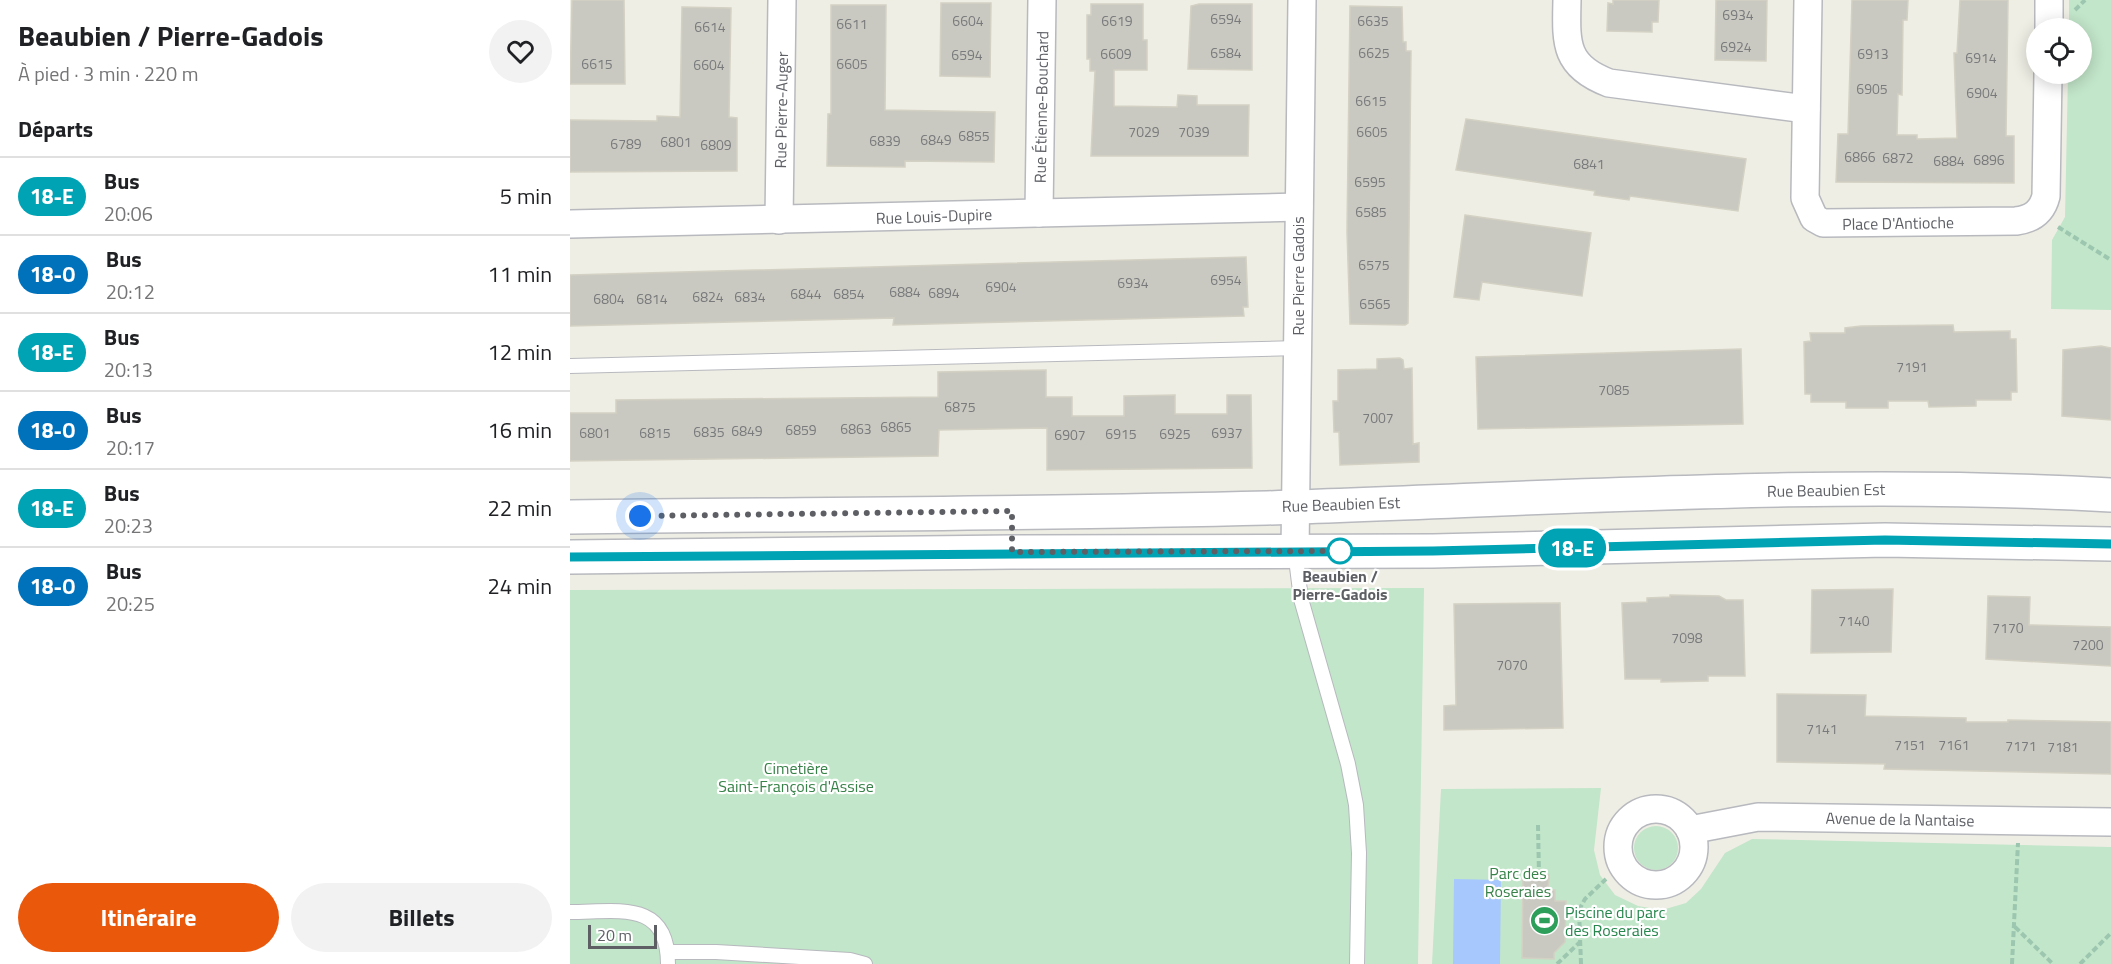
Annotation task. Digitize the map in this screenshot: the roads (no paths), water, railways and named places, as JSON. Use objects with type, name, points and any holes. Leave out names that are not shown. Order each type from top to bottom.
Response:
[{"type":"street","name":"Rue Pierre-Auger","points":[[779,220],[782,0]]},
{"type":"street","name":"Rue Étienne-Bouchard","points":[[1039,213],[1042,0]]},
{"type":"street","name":"Rue Pierre Gadois","points":[[1296,551],[1302,0]]},
{"type":"street","points":[[1567,0],[1569,50],[1577,66],[1591,76],[1609,83],[1806,109]]},
{"type":"street","name":"Place D'Antioche","points":[[1808,0],[1805,198],[1814,218],[1834,224],[2016,221],[2034,216],[2044,204],[2046,196],[2048,84]]},
{"type":"street","points":[[2049,0],[2049,18]]},
{"type":"street","name":"Rue Louis-Dupire","points":[[570,224],[1299,207]]},
{"type":"street","name":"Rue Beaubien Est","points":[[570,517],[1295,506],[1777,490],[1895,489],[2111,495]]},
{"type":"street","points":[[1777,490],[1780,542]]},
{"type":"street","points":[[1012,511],[1012,552]]},
{"type":"street","points":[[570,557],[1296,551],[1885,540],[2111,544]]},
{"type":"street","name":"Avenue de la Nantaise","points":[[1690,830],[1758,817],[2111,822]]},
{"type":"lane","points":[[570,366],[1298,348]]},
{"type":"lane","points":[[1296,551],[1301,599],[1345,754],[1356,805],[1359,852],[1357,964]]},
{"type":"lane","points":[[570,912],[632,912],[646,915],[657,923],[665,935],[668,958],[727,952],[850,960],[866,964]]},
{"type":"water","points":[[1454,879],[1501,880],[1500,964],[1453,964]]},
{"type":"place","name":"Beaubien / Pierre-Gadois","points":[[1340,551]]},
{"type":"place","name":"Piscine du parc des Roseraies","points":[[1544,921]]},
{"type":"park label","name":"Cimetière Saint-François d'Assise","points":[[796,777]]},
{"type":"park label","name":"Parc des Roseraies","points":[[1518,882]]}]
